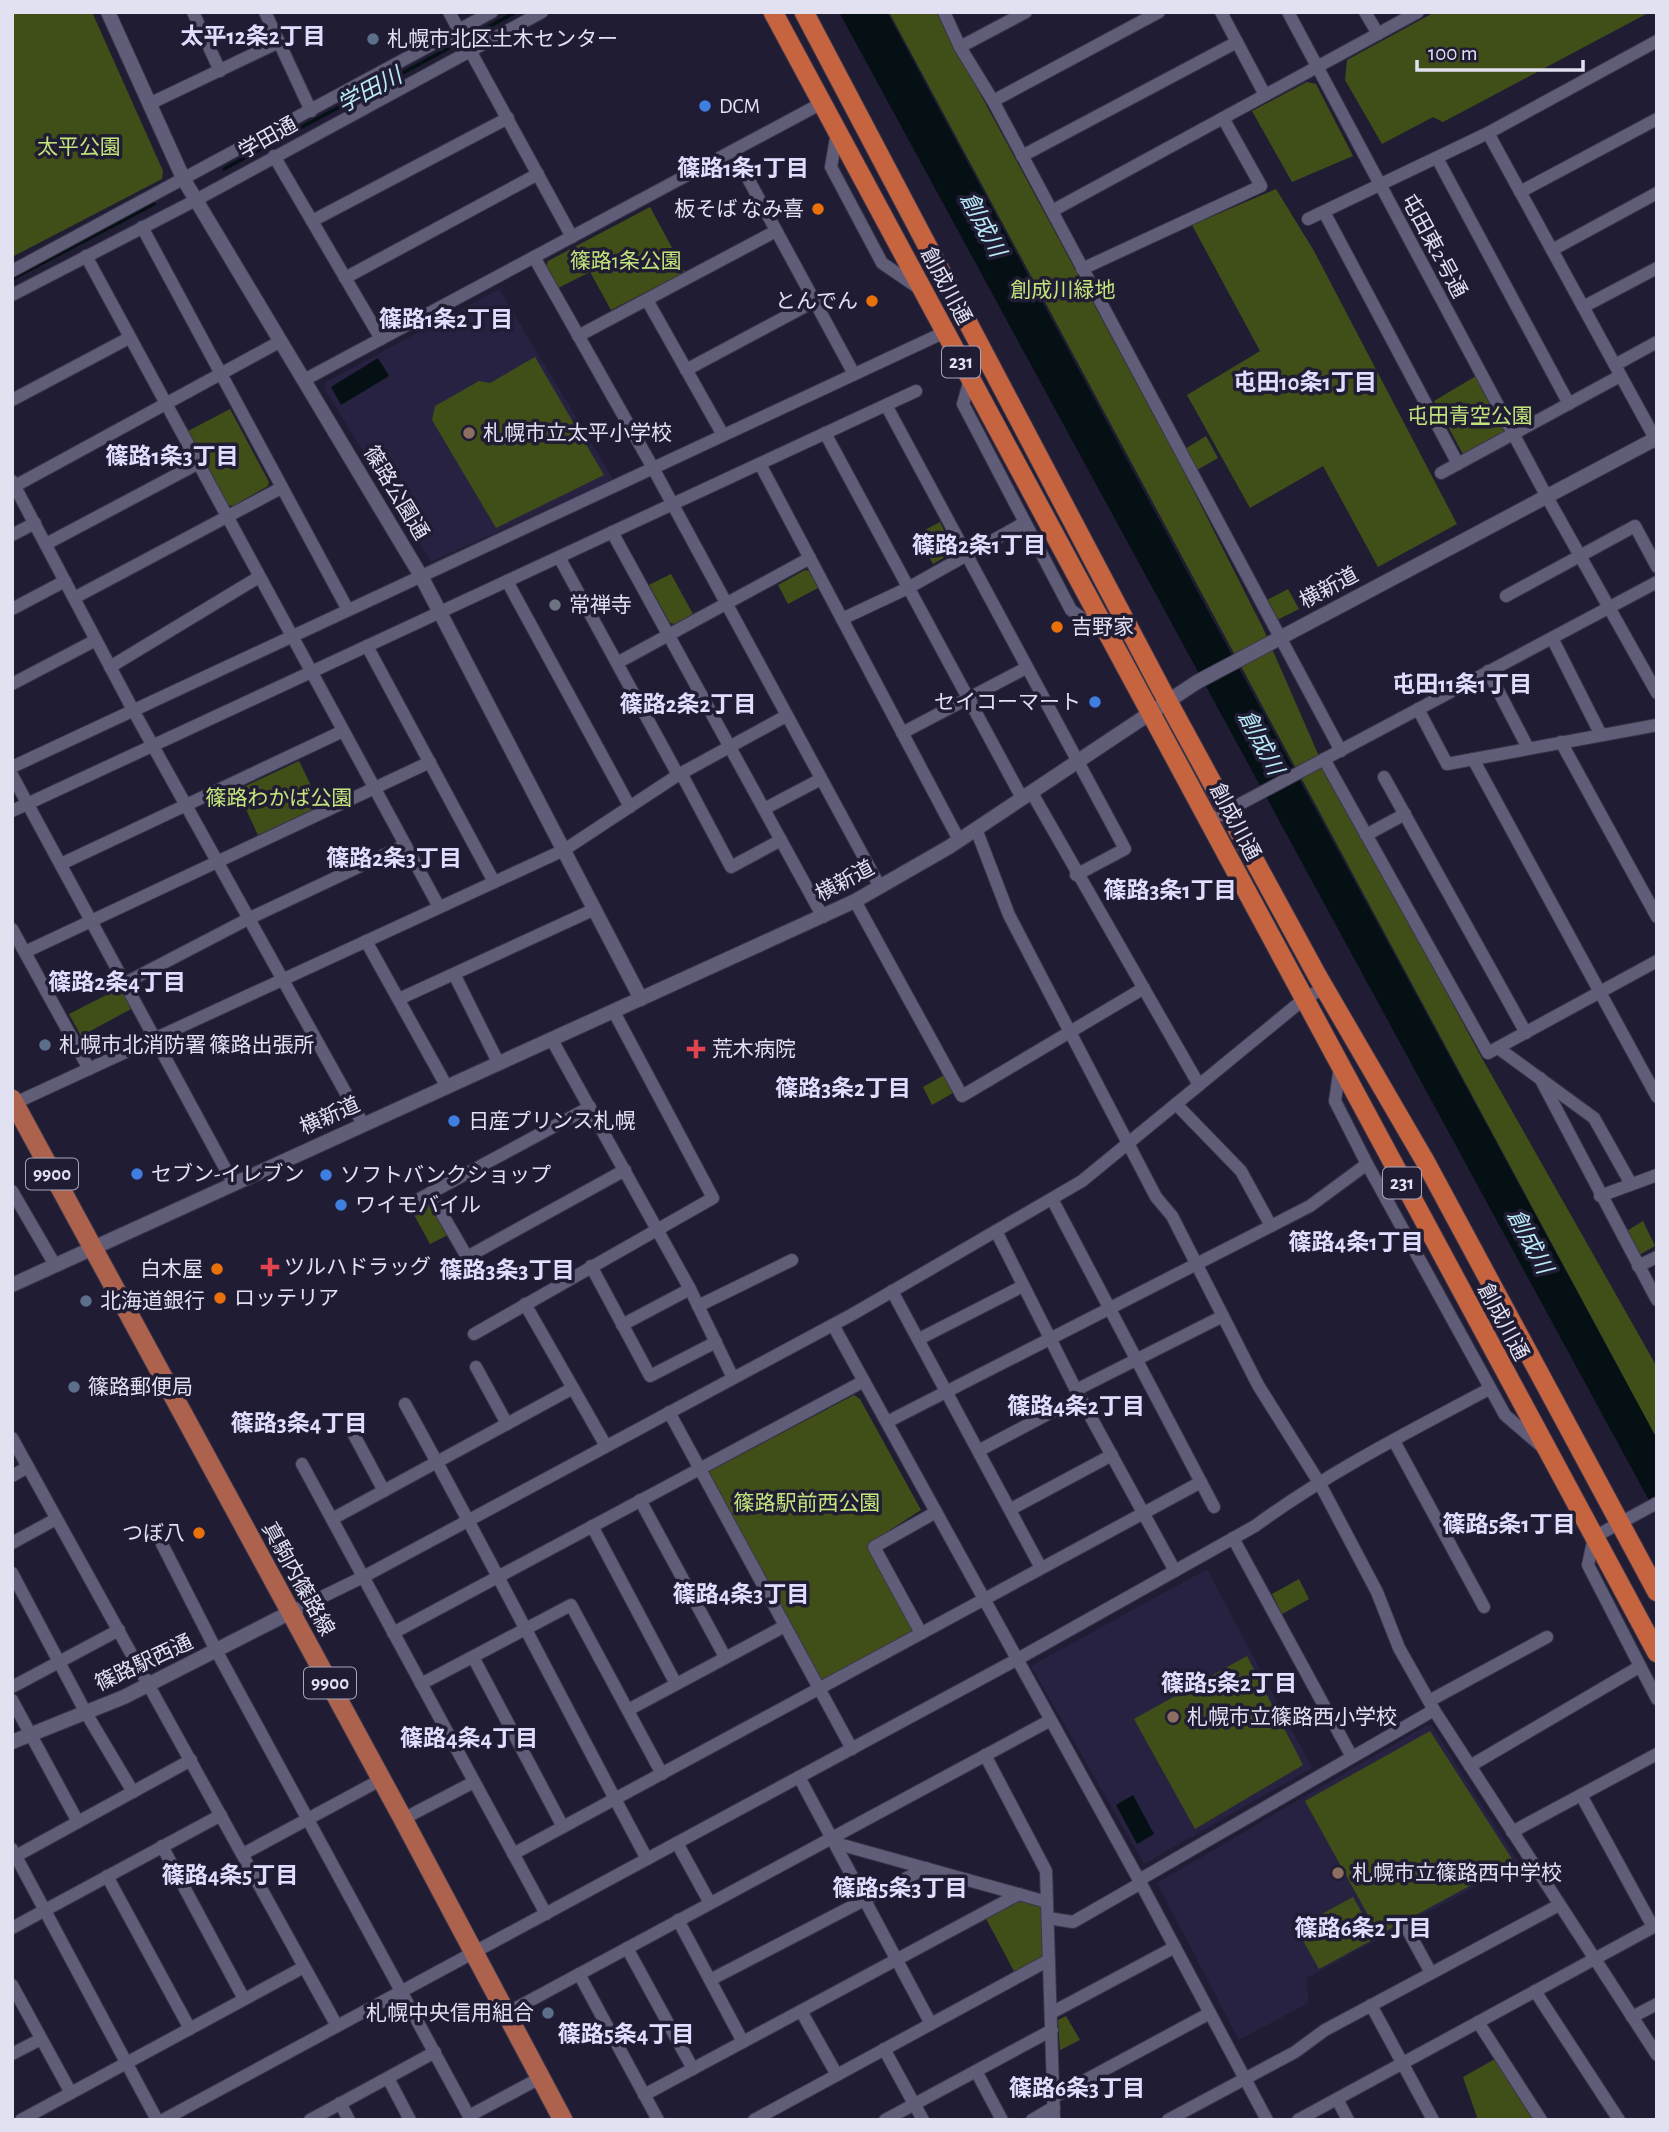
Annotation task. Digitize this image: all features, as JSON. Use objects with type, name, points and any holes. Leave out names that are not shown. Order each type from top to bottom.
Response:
[{"type":"highway","name":"創成川通","points":[[773,12],[1657,1653]]},
{"type":"highway","name":"創成川通","points":[[804,12],[1168,700],[1324,988],[1627,1519],[1657,1592]]},
{"type":"highway","points":[[1398,1174],[1425,1161]]},
{"type":"main road","name":"真駒内篠路線","points":[[13,1101],[289,1613],[382,1779],[563,2120]]},
{"type":"street","name":"篠路公園通","points":[[108,12],[184,180],[421,576],[641,999]]},
{"type":"street","points":[[193,12],[220,71]]},
{"type":"street","points":[[265,12],[311,111]]},
{"type":"street","points":[[449,12],[572,237]]},
{"type":"street","name":"学田通","points":[[12,271],[461,32],[492,12]]},
{"type":"street","name":"学田通","points":[[12,295],[196,200],[542,12]]},
{"type":"street","points":[[944,12],[960,47],[993,101],[1340,751]]},
{"type":"street","points":[[960,47],[1026,12]]},
{"type":"street","points":[[993,101],[1159,12]]},
{"type":"street","points":[[1221,12],[1265,96]]},
{"type":"street","name":"屯田東2号通","points":[[1288,12],[1547,497],[1608,608],[1615,614],[1657,694]]},
{"type":"street","points":[[1366,12],[1378,34]]},
{"type":"street","points":[[1052,211],[1418,12]]},
{"type":"street","points":[[1022,156],[1237,41]]},
{"type":"street","points":[[1308,219],[1488,133],[1657,41]]},
{"type":"street","points":[[149,104],[279,42]]},
{"type":"street","points":[[304,380],[822,103]]},
{"type":"street","points":[[312,221],[508,118]]},
{"type":"street","points":[[1082,268],[1261,186],[1223,118]]},
{"type":"street","points":[[1520,192],[1657,119]]},
{"type":"street","points":[[1488,133],[1656,440]]},
{"type":"street","points":[[733,151],[854,374]]},
{"type":"street","points":[[274,156],[381,339]]},
{"type":"street","points":[[1437,158],[1569,404]]},
{"type":"street","points":[[345,278],[538,174]]},
{"type":"street","points":[[1552,250],[1657,193]]},
{"type":"street","points":[[1324,212],[1458,464]]},
{"type":"street","points":[[142,227],[348,610]]},
{"type":"street","points":[[578,336],[776,231]]},
{"type":"street","points":[[86,256],[439,907]]},
{"type":"street","points":[[534,257],[653,468],[670,505],[880,887]]},
{"type":"street","points":[[1583,307],[1657,268]]},
{"type":"street","points":[[647,300],[723,435]]},
{"type":"street","points":[[686,370],[815,301]]},
{"type":"street","points":[[12,766],[945,332]]},
{"type":"street","points":[[12,400],[130,338]]},
{"type":"street","points":[[281,341],[166,405],[14,484],[133,710],[363,1124]]},
{"type":"street","points":[[1441,473],[1569,404],[1657,342]]},
{"type":"street","points":[[971,379],[963,404],[1024,523],[1071,610],[1110,638]]},
{"type":"street","points":[[12,811],[916,391]]},
{"type":"street","points":[[886,405],[1125,849],[1076,875]]},
{"type":"street","points":[[825,433],[968,698],[1144,988],[1199,1086]]},
{"type":"street","name":"横新道","points":[[12,1285],[855,901],[959,840],[1197,681],[1656,440]]},
{"type":"street","points":[[46,544],[197,464]]},
{"type":"street","points":[[761,464],[959,840]]},
{"type":"street","points":[[74,598],[281,488]]},
{"type":"street","points":[[12,535],[35,523]]},
{"type":"street","points":[[842,619],[908,588],[1024,523]]},
{"type":"street","points":[[1506,596],[1635,526],[1657,567]]},
{"type":"street","points":[[612,532],[823,917]]},
{"type":"street","points":[[559,557],[731,867],[781,841]]},
{"type":"street","points":[[617,663],[810,558]]},
{"type":"street","points":[[110,667],[259,578]]},
{"type":"street","points":[[12,609],[65,581]]},
{"type":"street","points":[[507,581],[630,807]]},
{"type":"street","points":[[1208,821],[1657,582]]},
{"type":"street","points":[[1552,638],[1601,735]]},
{"type":"street","points":[[12,684],[96,640]]},
{"type":"street","points":[[367,646],[494,882]]},
{"type":"street","points":[[902,733],[1026,668]]},
{"type":"street","points":[[1488,671],[1528,748]]},
{"type":"street","points":[[1418,709],[1447,764],[1653,726],[1657,741]]},
{"type":"street","points":[[13,1101],[89,1069],[564,850],[679,774],[786,716]]},
{"type":"street","points":[[61,864],[343,731]]},
{"type":"street","points":[[1561,742],[1657,916]]},
{"type":"street","points":[[1473,759],[1657,1097]]},
{"type":"street","points":[[1324,760],[1488,1053],[1657,961]]},
{"type":"street","points":[[25,952],[429,762]]},
{"type":"street","points":[[12,775],[233,1183]]},
{"type":"street","points":[[1384,777],[1526,1033]]},
{"type":"street","points":[[764,809],[821,779]]},
{"type":"street","points":[[1366,835],[1405,814]]},
{"type":"street","points":[[976,829],[1009,915],[1156,1197],[1172,1216],[1198,1264],[1258,1385],[1320,1484],[1377,1592],[1399,1648],[1431,1705],[1657,2055]]},
{"type":"street","points":[[124,983],[248,919],[405,845]]},
{"type":"street","points":[[855,901],[962,1096],[1144,988]]},
{"type":"street","points":[[399,999],[595,909]]},
{"type":"street","points":[[12,929],[89,1069]]},
{"type":"street","points":[[366,941],[447,1087]]},
{"type":"street","points":[[454,974],[499,1063]]},
{"type":"street","points":[[289,1613],[363,1577],[833,1325],[1083,1181],[1304,999],[1324,988]]},
{"type":"street","points":[[474,1334],[713,1198],[614,1012]]},
{"type":"street","points":[[552,1040],[690,1289],[733,1378]]},
{"type":"street","points":[[1498,1048],[1594,1118],[1631,1184]]},
{"type":"street","points":[[1340,1066],[1335,1101],[1367,1164],[1504,1415],[1547,1451]]},
{"type":"street","points":[[1540,1078],[1657,1300]]},
{"type":"street","points":[[1176,1104],[1241,1171],[1272,1226]]},
{"type":"street","points":[[411,1204],[590,1107]]},
{"type":"street","points":[[887,1422],[1310,1206],[1367,1164]]},
{"type":"street","points":[[430,1193],[467,1257],[625,1170]]},
{"type":"street","points":[[1600,1196],[1657,1175]]},
{"type":"street","points":[[12,1191],[55,1265]]},
{"type":"street","points":[[1052,1199],[1214,1507]]},
{"type":"street","points":[[996,1231],[1078,1393],[1175,1571]]},
{"type":"street","points":[[1638,1266],[1657,1257]]},
{"type":"street","points":[[698,1306],[792,1260]]},
{"type":"street","points":[[591,1266],[650,1376],[716,1342]]},
{"type":"street","points":[[919,1339],[1023,1286]]},
{"type":"street","points":[[622,1325],[690,1289]]},
{"type":"street","points":[[892,1291],[1041,1567]]},
{"type":"street","points":[[525,1304],[606,1446]]},
{"type":"street","points":[[980,1450],[1136,1360],[1223,1316]]},
{"type":"street","points":[[833,1325],[982,1600],[1140,1882],[1267,2120]]},
{"type":"street","points":[[476,1367],[507,1424]]},
{"type":"street","points":[[393,1633],[864,1381]]},
{"type":"street","points":[[332,1519],[573,1388]]},
{"type":"street","points":[[163,2120],[1016,1660],[1489,1389]]},
{"type":"street","points":[[405,1404],[470,1519],[496,1577],[647,1859]]},
{"type":"street","points":[[669,1412],[852,1749]]},
{"type":"street","points":[[354,1436],[384,1491]]},
{"type":"street","points":[[12,1438],[337,2026]]},
{"type":"street","points":[[1395,1441],[1485,1607]]},
{"type":"street","points":[[1011,1509],[1112,1455]]},
{"type":"street","points":[[302,1464],[546,1914]]},
{"type":"street","points":[[12,1476],[28,1467]]},
{"type":"street","points":[[513,1854],[1201,1482]]},
{"type":"street","points":[[640,1500],[725,1657]]},
{"type":"street","points":[[1657,1503],[1594,1537],[1588,1565],[1657,1699]]},
{"type":"street","points":[[921,1633],[874,1547],[936,1512]]},
{"type":"street","points":[[12,1543],[56,1519]]},
{"type":"street","points":[[592,1526],[676,1684]]},
{"type":"street","points":[[1233,1538],[1352,1757]]},
{"type":"street","points":[[162,1544],[217,1653],[470,2118],[540,2078]]},
{"type":"street","points":[[12,1573],[61,1661],[86,1713],[133,1792]]},
{"type":"street","points":[[421,1684],[571,1605],[662,1774]]},
{"type":"street","name":"篠路駅西通","points":[[12,1742],[149,1686],[217,1653],[289,1613]]},
{"type":"street","points":[[628,1710],[785,1626]]},
{"type":"street","points":[[12,1687],[119,1630]]},
{"type":"street","points":[[1048,1918],[1073,1922],[1352,1757],[1431,1705],[1547,1637]]},
{"type":"street","points":[[473,1657],[563,1827]]},
{"type":"street","points":[[1470,1766],[1639,1667]]},
{"type":"street","points":[[12,1700],[78,1822]]},
{"type":"street","points":[[505,2014],[710,1903],[834,1840],[1049,1721]]},
{"type":"street","points":[[1512,1832],[1657,1754]]},
{"type":"street","points":[[985,1755],[1046,1871],[1054,2108]]},
{"type":"street","points":[[157,2120],[14,1853],[78,1822],[191,1760]]},
{"type":"street","points":[[799,1777],[931,2024]]},
{"type":"street","points":[[243,1854],[382,1779]]},
{"type":"street","points":[[403,1819],[474,1782]]},
{"type":"street","points":[[1298,2120],[1655,1926],[1581,1795]]},
{"type":"street","points":[[12,1928],[221,1815]]},
{"type":"street","points":[[834,1840],[1047,1902]]},
{"type":"street","points":[[677,1843],[710,1903]]},
{"type":"street","points":[[162,1846],[244,1999]]},
{"type":"street","points":[[710,1980],[926,1868]]},
{"type":"street","points":[[107,1876],[190,2029]]},
{"type":"street","points":[[644,2095],[1019,1894]]},
{"type":"street","points":[[1168,2120],[1559,1905]]},
{"type":"street","points":[[678,1920],[743,2042]]},
{"type":"street","points":[[1406,1927],[1431,1973]]},
{"type":"street","points":[[1051,2013],[1175,1947]]},
{"type":"street","points":[[627,1948],[692,2069]]},
{"type":"street","points":[[754,2120],[1049,1960]]},
{"type":"street","points":[[21,2120],[304,1967]]},
{"type":"street","points":[[579,1974],[658,2120]]},
{"type":"street","points":[[13,1989],[71,2093]]},
{"type":"street","points":[[1535,1991],[1619,2120]]},
{"type":"street","points":[[1632,2017],[1657,2004]]},
{"type":"street","points":[[1371,2006],[1433,2120]]},
{"type":"street","points":[[801,2011],[836,2075]]},
{"type":"street","points":[[1032,2120],[1210,2013]]},
{"type":"street","points":[[1478,2022],[1541,2120]]},
{"type":"street","points":[[885,2120],[1052,2030]]},
{"type":"street","points":[[12,2054],[41,2039]]},
{"type":"street","points":[[884,2049],[923,2120]]},
{"type":"street","points":[[310,2120],[435,2052]]},
{"type":"street","points":[[976,2071],[1002,2120]]},
{"type":"street","points":[[388,2078],[410,2120]]},
{"type":"street","points":[[1337,2099],[1348,2120]]},
{"type":"street","points":[[340,2103],[349,2120]]},
{"type":"shaded area","name":"札幌市立太平小学校","points":[[499,289],[613,479],[431,562],[324,388],[326,382]]},
{"type":"shaded area","name":"札幌市立篠路西小学校","points":[[1207,1569],[1312,1768],[1144,1864],[1031,1666]]},
{"type":"shaded area","name":"札幌市立篠路西中学校","points":[[1431,1725],[1519,1863],[1307,1978],[1308,2003],[1239,2040],[1157,1883],[1425,1726]]},
{"type":"green space","name":"太平公園","points":[[12,12],[92,12],[163,171],[162,179],[12,257]]},
{"type":"green space","name":"創成川緑地","points":[[889,12],[936,12],[1178,460],[1263,628],[1318,754],[1478,1051],[1657,1367],[1657,1439]]},
{"type":"green space","points":[[1435,12],[1650,12],[1443,122],[1433,117],[1382,144],[1345,80],[1347,60]]},
{"type":"green space","points":[[1307,82],[1316,84],[1353,156],[1292,182],[1252,111]]},
{"type":"green space","points":[[1276,189],[1314,251],[1457,524],[1378,567],[1323,466],[1250,508],[1187,395],[1260,351],[1192,225]]},
{"type":"green space","name":"篠路1条公園","points":[[650,207],[685,272],[611,310],[590,272],[558,288],[546,267],[548,261]]},
{"type":"green space","points":[[535,357],[604,475],[496,528],[432,420],[435,406],[479,381],[490,383]]},
{"type":"green space","name":"屯田青空公園","points":[[1476,376],[1506,431],[1463,454],[1434,401]]},
{"type":"green space","points":[[230,409],[269,482],[268,486],[233,506],[228,505],[188,431]]},
{"type":"green space","points":[[1206,436],[1218,458],[1197,470],[1185,449]]},
{"type":"green space","points":[[940,522],[953,549],[952,553],[933,564],[917,534]]},
{"type":"green space","points":[[805,570],[809,571],[818,588],[788,604],[778,585]]},
{"type":"green space","points":[[671,574],[693,614],[675,624],[670,623],[649,585]]},
{"type":"green space","points":[[1288,589],[1299,609],[1277,620],[1267,600]]},
{"type":"green space","name":"篠路わかば公園","points":[[299,761],[321,806],[258,835],[237,790]]},
{"type":"green space","points":[[122,987],[133,1008],[81,1036],[69,1014]]},
{"type":"green space","points":[[944,1075],[953,1093],[932,1105],[923,1087]]},
{"type":"green space","points":[[431,1203],[448,1235],[430,1244],[413,1213]]},
{"type":"green space","points":[[1643,1221],[1655,1246],[1637,1256],[1625,1232]]},
{"type":"green space","name":"篠路駅前西公園","points":[[854,1395],[860,1399],[921,1510],[867,1545],[912,1627],[911,1632],[823,1680],[819,1679],[709,1476],[710,1471]]},
{"type":"green space","points":[[1299,1579],[1309,1599],[1282,1614],[1272,1594]]},
{"type":"green space","points":[[1247,1656],[1303,1765],[1195,1829],[1134,1719]]},
{"type":"green space","points":[[1430,1731],[1514,1862],[1379,1935],[1305,1801]]},
{"type":"green space","points":[[1019,1894],[1047,1902],[1049,1960],[1017,1977],[983,1913]]},
{"type":"green space","points":[[1353,1897],[1376,1938],[1319,1969],[1296,1928]]},
{"type":"green space","points":[[1066,2016],[1080,2040],[1060,2050],[1058,2020]]},
{"type":"green space","points":[[1500,2056],[1541,2120],[1478,2120],[1463,2077]]},
{"type":"water","name":"創成川","points":[[839,12],[887,12],[1657,1439],[1657,1515]]},
{"type":"water","points":[[378,358],[389,376],[341,405],[331,387]]},
{"type":"water","points":[[1133,1795],[1154,1834],[1137,1844],[1116,1805]]},
{"type":"waterway","name":"学田川","points":[[224,169],[516,12]]},
{"type":"waterway","name":"学田川","points":[[12,279],[154,204]]},
{"type":"place","name":"札幌市北区土木センター","points":[[373,39]]},
{"type":"place","name":"DCM","points":[[705,106]]},
{"type":"place","name":"板そば なみ喜","points":[[818,209]]},
{"type":"place","name":"とんでん","points":[[872,301]]},
{"type":"place","name":"札幌市立太平小学校","points":[[469,433]]},
{"type":"place","name":"常禅寺","points":[[555,605]]},
{"type":"place","name":"吉野家","points":[[1057,627]]},
{"type":"place","name":"セイコーマート","points":[[1095,702]]},
{"type":"place","name":"札幌市北消防署 篠路出張所","points":[[45,1045]]},
{"type":"place","name":"荒木病院","points":[[696,1049]]},
{"type":"place","name":"日産プリンス札幌","points":[[454,1121]]},
{"type":"place","name":"セブン-イレブン","points":[[137,1174]]},
{"type":"place","name":"ソフトバンクショップ","points":[[326,1175]]},
{"type":"place","name":"ワイモバイル","points":[[341,1205]]},
{"type":"place","name":"ツルハドラッグ","points":[[270,1267]]},
{"type":"place","name":"白木屋","points":[[217,1269]]},
{"type":"place","name":"ロッテリア","points":[[220,1298]]},
{"type":"place","name":"北海道銀行","points":[[86,1301]]},
{"type":"place","name":"篠路郵便局","points":[[74,1387]]},
{"type":"place","name":"つぼ八","points":[[199,1533]]},
{"type":"place","name":"札幌市立篠路西小学校","points":[[1173,1717]]},
{"type":"place","name":"札幌市立篠路西中学校","points":[[1338,1873]]},
{"type":"place","name":"札幌中央信用組合","points":[[548,2013]]},
{"type":"district","name":"太平12条2丁目","points":[[253,37]]},
{"type":"district","name":"篠路1条1丁目","points":[[743,169]]},
{"type":"district","name":"篠路1条2丁目","points":[[446,320]]},
{"type":"district","name":"屯田10条1丁目","points":[[1305,383]]},
{"type":"district","name":"篠路1条3丁目","points":[[172,457]]},
{"type":"district","name":"篠路2条1丁目","points":[[979,546]]},
{"type":"district","name":"屯田11条1丁目","points":[[1462,685]]},
{"type":"district","name":"篠路2条2丁目","points":[[688,705]]},
{"type":"district","name":"篠路2条3丁目","points":[[394,859]]},
{"type":"district","name":"篠路3条1丁目","points":[[1170,891]]},
{"type":"district","name":"篠路2条4丁目","points":[[117,983]]},
{"type":"district","name":"篠路3条2丁目","points":[[843,1089]]},
{"type":"district","name":"篠路4条1丁目","points":[[1356,1243]]},
{"type":"district","name":"篠路3条3丁目","points":[[507,1271]]},
{"type":"district","name":"篠路4条2丁目","points":[[1076,1407]]},
{"type":"district","name":"篠路3条4丁目","points":[[299,1424]]},
{"type":"district","name":"篠路5条1丁目","points":[[1509,1525]]},
{"type":"district","name":"篠路4条3丁目","points":[[741,1595]]},
{"type":"district","name":"篠路5条2丁目","points":[[1229,1684]]},
{"type":"district","name":"篠路4条4丁目","points":[[469,1739]]},
{"type":"district","name":"篠路4条5丁目","points":[[230,1876]]},
{"type":"district","name":"篠路5条3丁目","points":[[900,1889]]},
{"type":"district","name":"篠路6条2丁目","points":[[1363,1929]]},
{"type":"district","name":"篠路5条4丁目","points":[[626,2035]]},
{"type":"district","name":"篠路6条3丁目","points":[[1077,2089]]}]
